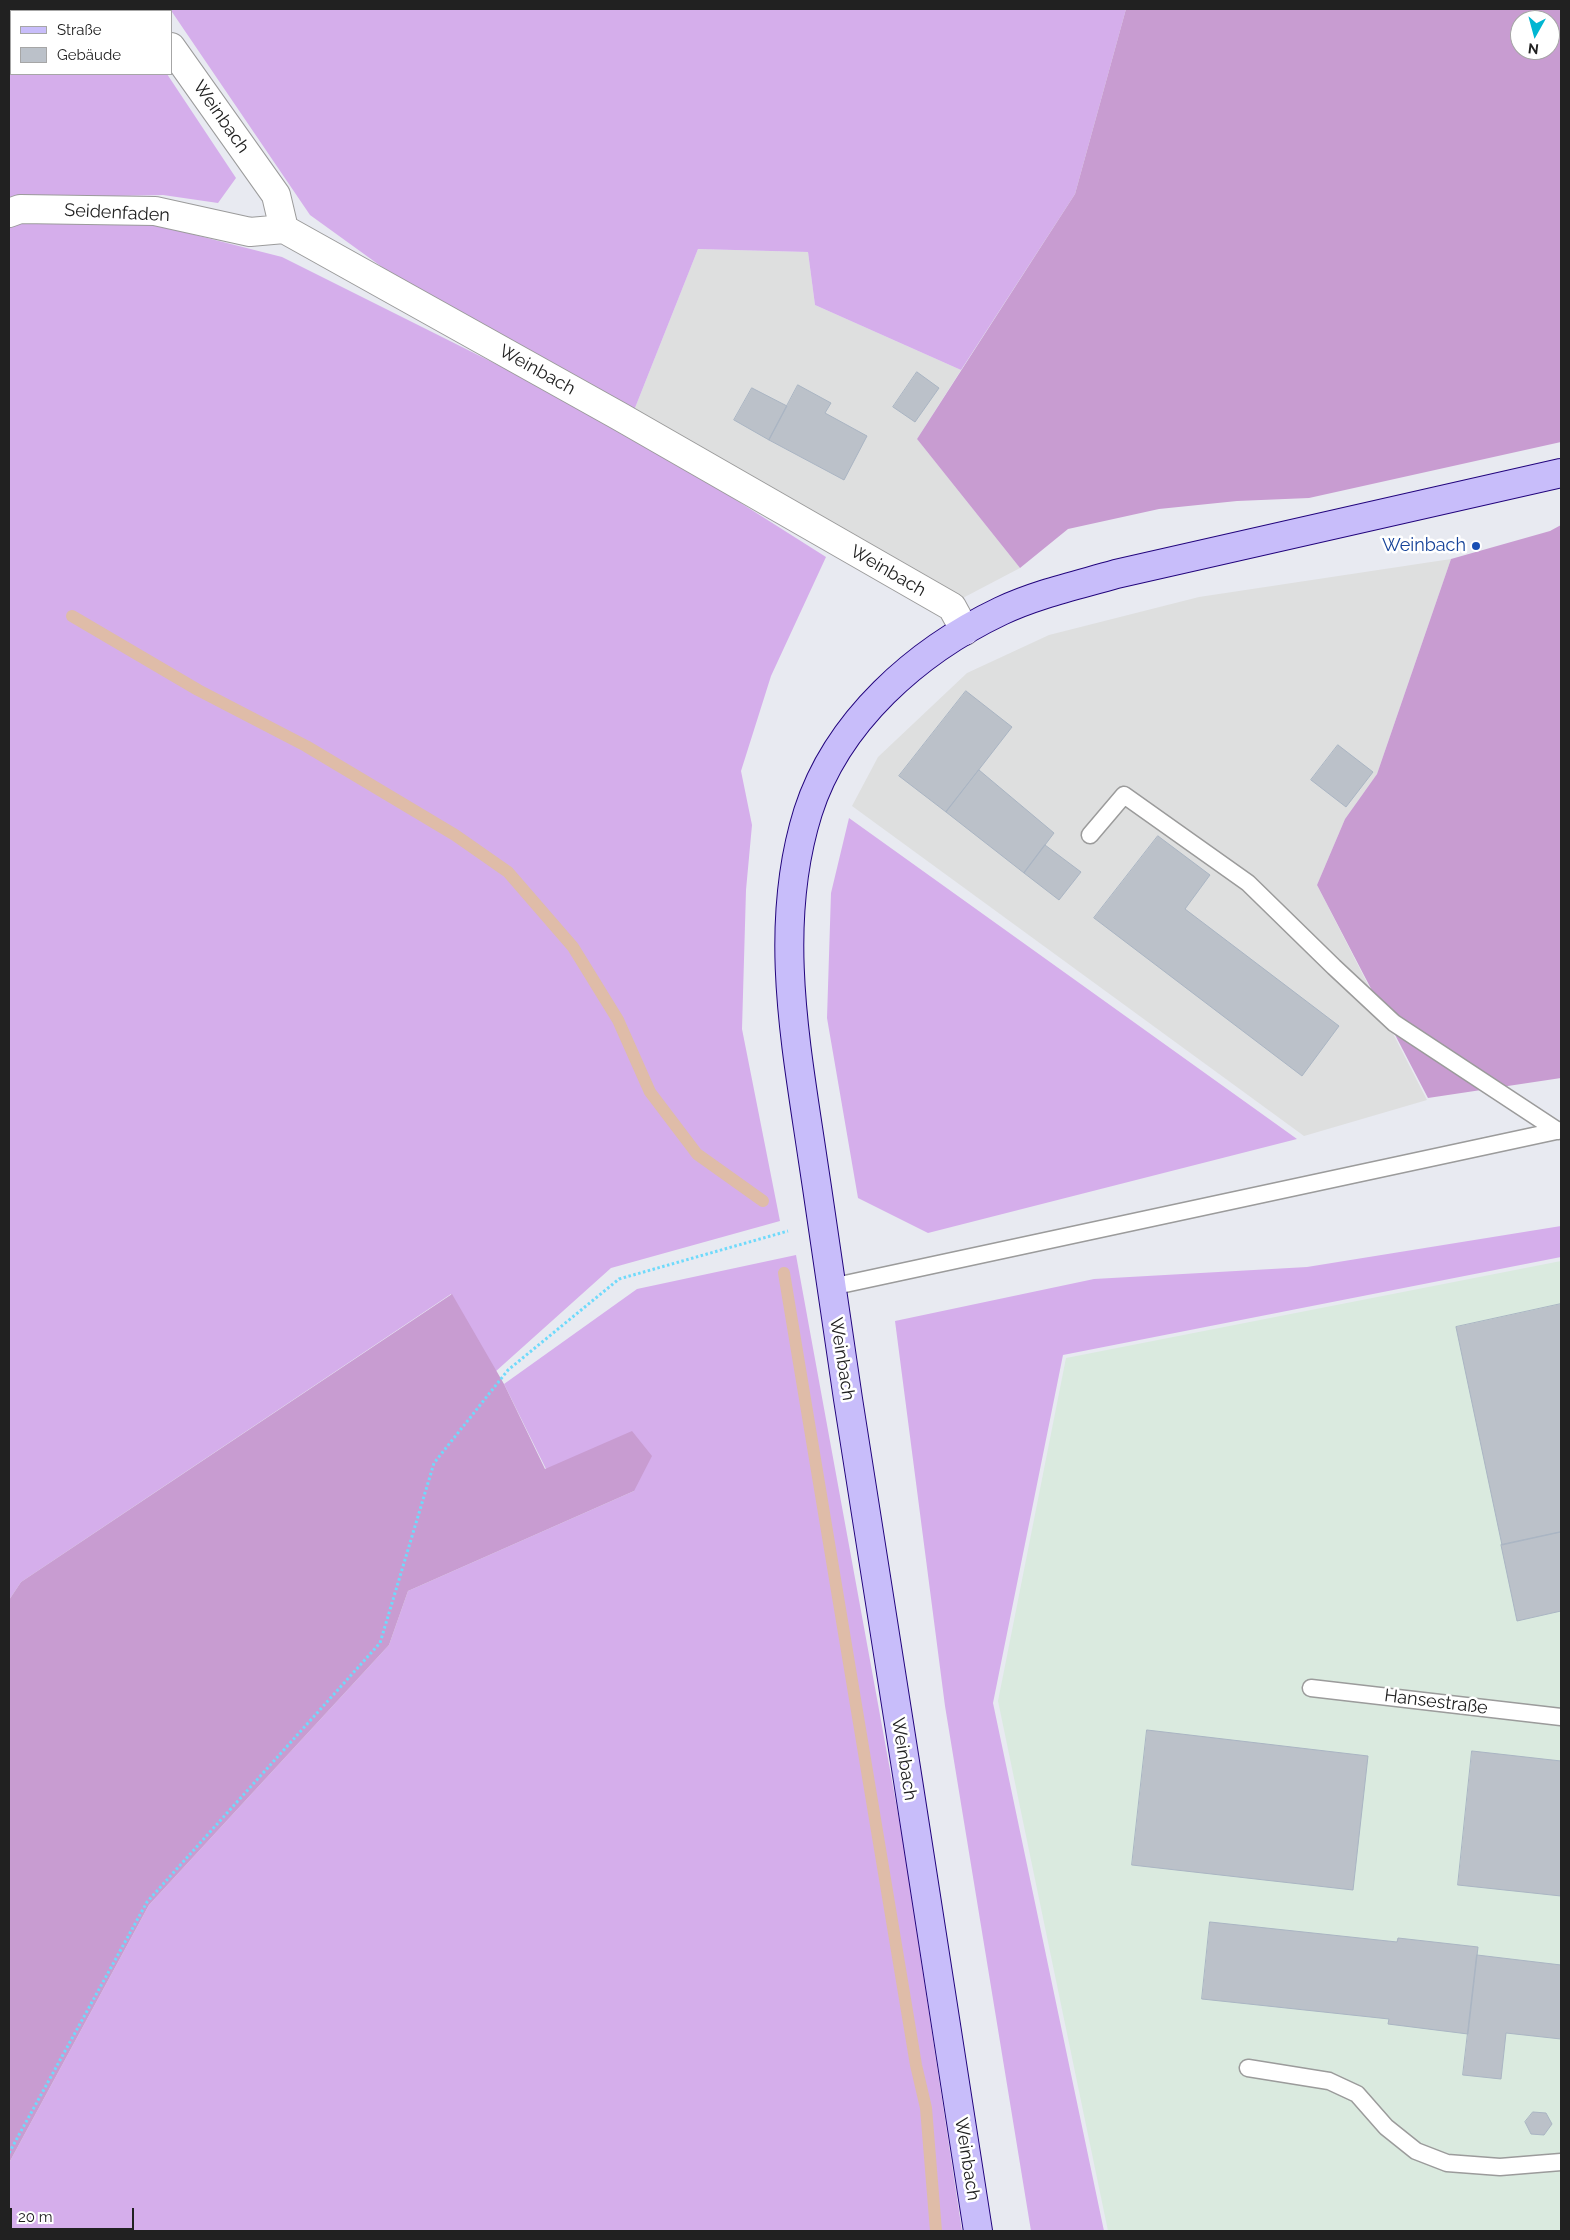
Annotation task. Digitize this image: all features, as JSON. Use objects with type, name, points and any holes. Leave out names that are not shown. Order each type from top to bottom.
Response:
[{"type":"main road","points":[[822,1222],[792,1021],[788,944],[790,892],[809,809],[824,775],[841,745],[872,703],[921,660],[965,632],[1003,610],[1060,590],[1116,574],[1561,474]]},
{"type":"main road","name":"Weinbach","points":[[822,1222],[978,2231]]},
{"type":"street","name":"Weinbach","points":[[172,48],[276,195],[284,229],[619,416],[952,607],[965,632]]},
{"type":"street","name":"Seidenfaden","points":[[9,213],[20,209],[156,211],[250,232],[284,229]]},
{"type":"lane","points":[[1090,835],[1124,795],[1248,883],[1334,968],[1394,1023],[1559,1131]]},
{"type":"lane","points":[[831,1287],[1559,1131]]},
{"type":"lane","name":"Hansestraße","points":[[1311,1688],[1561,1717]]},
{"type":"lane","points":[[1248,2068],[1329,2081],[1357,2094],[1386,2127],[1416,2151],[1446,2163],[1500,2166],[1561,2162]]},
{"type":"path","points":[[9,2153],[146,1902],[380,1642],[434,1462],[508,1370],[619,1278],[822,1222]]},
{"type":"shaded area","points":[[9,9],[124,9],[10,10],[10,75],[168,75],[236,178],[218,203],[163,195],[21,198],[9,202]]},
{"type":"shaded area","points":[[1126,9],[1075,194],[961,370],[815,305],[808,252],[698,249],[631,418],[454,319],[310,215],[171,10]]},
{"type":"shaded area","points":[[1126,9],[1561,9],[1561,442],[1309,498],[1237,501],[1159,509],[1068,529],[1020,568],[917,439],[1075,194]]},
{"type":"shaded area","points":[[26,217],[156,225],[282,257],[616,424],[826,557],[771,676],[741,771],[752,825],[746,890],[742,1029],[780,1221],[611,1268],[495,1372],[451,1294],[21,1582],[9,1600],[9,222]]},
{"type":"shaded area","points":[[698,249],[808,252],[815,305],[961,370],[917,439],[1020,568],[959,600],[631,418]]},
{"type":"shaded area","points":[[1561,525],[1561,1078],[1428,1098],[1317,885],[1345,819],[1377,774],[1451,559],[1550,531]]},
{"type":"shaded area","points":[[1451,559],[1377,774],[1345,819],[1317,885],[1427,1100],[1304,1136],[852,806],[878,757],[967,673],[1049,635],[1199,597]]},
{"type":"shaded area","points":[[849,818],[1297,1139],[928,1233],[858,1198],[827,1018],[831,893]]},
{"type":"shaded area","points":[[1561,1226],[1561,1257],[1063,1355],[993,1703],[1104,2231],[1031,2231],[945,1706],[895,1321],[1094,1279],[1307,1267]]},
{"type":"shaded area","points":[[796,1255],[903,1841],[962,2231],[9,2231],[9,2163],[149,1905],[389,1645],[408,1591],[634,1491],[546,1469],[504,1384],[637,1289]]},
{"type":"shaded area","points":[[1561,1261],[1561,2231],[1108,2231],[998,1701],[1066,1358]]},
{"type":"shaded area","points":[[452,1294],[504,1384],[545,1469],[632,1431],[652,1456],[634,1491],[408,1591],[389,1645],[149,1905],[9,2163],[9,1600],[21,1582]]},
{"type":"building","points":[[917,372],[939,388],[915,422],[893,407]]},
{"type":"building","points":[[798,385],[831,403],[825,413],[867,436],[844,480],[769,440]]},
{"type":"building","points":[[752,388],[787,406],[769,440],[734,420]]},
{"type":"building","points":[[966,691],[1012,727],[946,812],[899,776]]},
{"type":"building","points":[[1338,745],[1373,772],[1346,807],[1311,780]]},
{"type":"building","points":[[979,770],[1054,833],[1024,873],[946,812]]},
{"type":"building","points":[[1158,836],[1210,875],[1185,909],[1339,1026],[1302,1076],[1094,918]]},
{"type":"building","points":[[1045,845],[1081,872],[1059,900],[1024,873]]},
{"type":"building","points":[[1561,1304],[1561,1532],[1502,1545],[1456,1327]]},
{"type":"building","points":[[1561,1532],[1561,1611],[1517,1621],[1501,1545]]},
{"type":"building","points":[[1147,1730],[1368,1756],[1353,1890],[1132,1865]]},
{"type":"building","points":[[1472,1751],[1561,1761],[1561,1896],[1458,1885]]},
{"type":"building","points":[[1210,1922],[1397,1942],[1398,1938],[1478,1947],[1468,2034],[1388,2024],[1389,2019],[1202,1999]]},
{"type":"building","points":[[1477,1955],[1561,1965],[1561,2039],[1506,2033],[1501,2079],[1463,2075]]},
{"type":"building","points":[[1533,2112],[1546,2113],[1552,2124],[1544,2135],[1531,2134],[1525,2122]]},
{"type":"waterway","points":[[72,616],[198,690],[306,746],[455,835],[508,872],[573,947],[618,1020],[650,1092],[697,1154],[763,1201]]},
{"type":"waterway","points":[[784,1273],[916,2065],[926,2108],[936,2231]]},
{"type":"place","name":"Weinbach","points":[[1476,546]]}]
